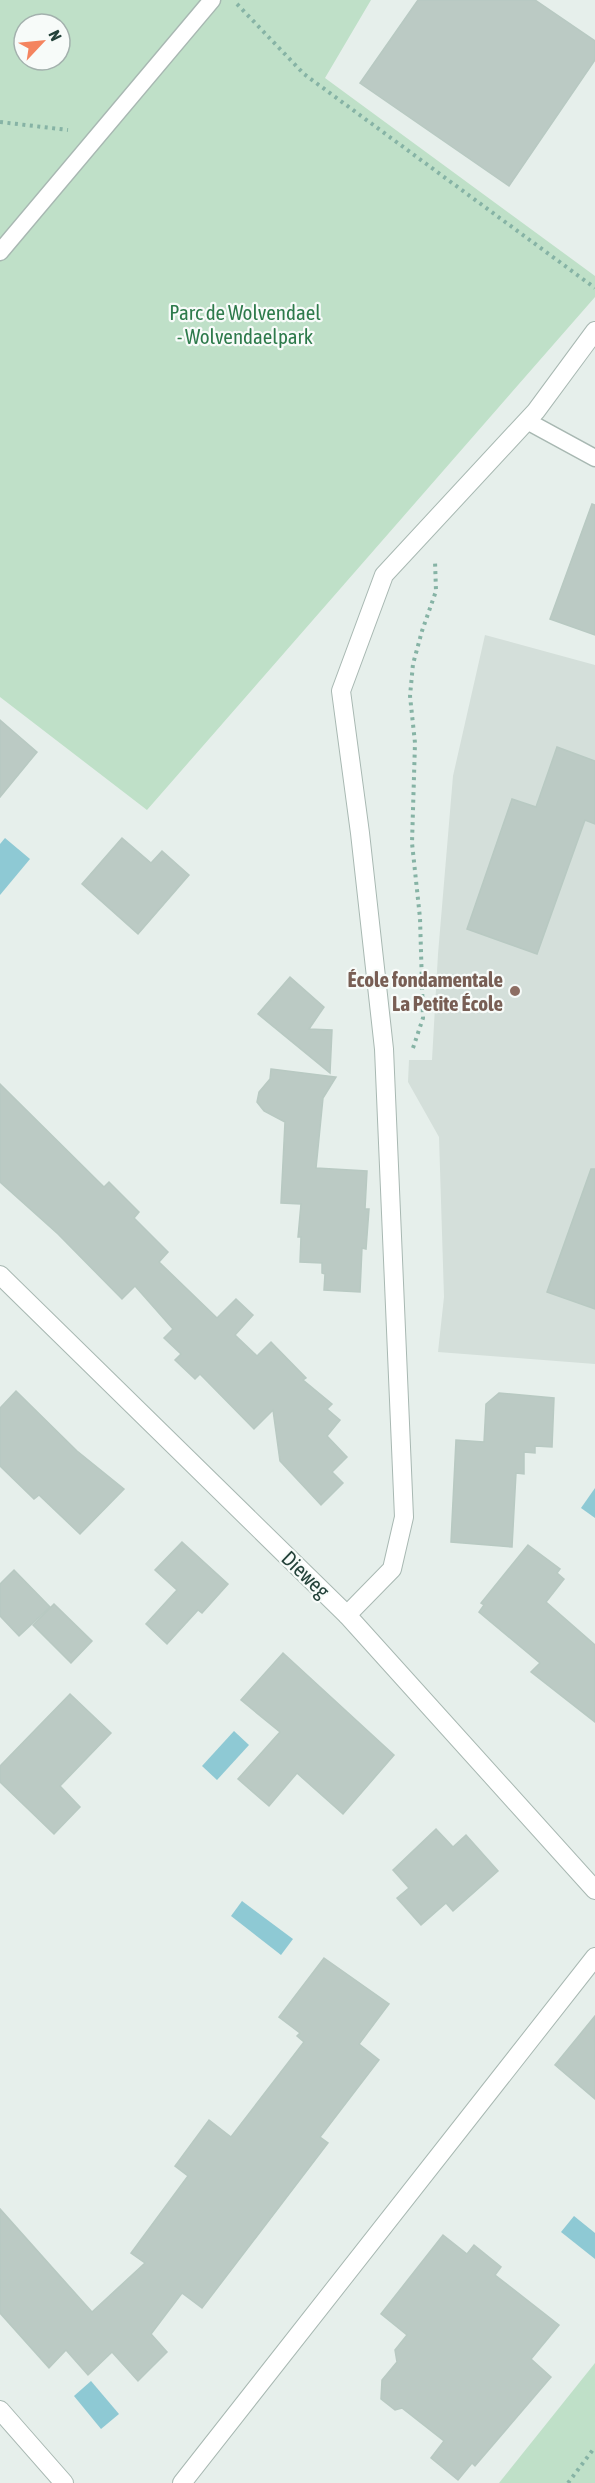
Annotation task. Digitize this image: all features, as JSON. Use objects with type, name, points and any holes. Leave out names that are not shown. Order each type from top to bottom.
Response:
[{"type":"street","points":[[347,1615],[392,1569],[404,1517],[385,1079],[360,833],[341,691],[384,575],[527,421],[595,331]]},
{"type":"street","name":"Dieweg","points":[[0,1275],[347,1615],[595,1890]]},
{"type":"street","points":[[182,2483],[595,1957]]},
{"type":"street","points":[[0,2410],[64,2483]]},
{"type":"lane","points":[[0,252],[212,0]]},
{"type":"lane","points":[[527,421],[595,458]]},
{"type":"path","points":[[234,0],[304,74],[595,288]]},
{"type":"path","points":[[0,122],[98,134]]},
{"type":"path","points":[[385,1079],[396,1070],[415,1045],[423,1018],[420,918],[412,843],[415,743],[410,696],[413,664],[436,591],[435,560],[423,533]]},
{"type":"path","points":[[568,2483],[595,2447]]},
{"type":"shaded area","name":"École fondamentale La Petite École","points":[[485,635],[595,665],[595,1364],[438,1352],[444,1297],[439,1137],[408,1082],[409,1060],[432,1060],[438,954],[453,776]]},
{"type":"green space","name":"Parc de Wolvendael - Wolvendaelpark","points":[[0,0],[371,0],[325,78],[595,276],[595,297],[147,810],[0,697]]},
{"type":"green space","points":[[595,2363],[595,2483],[499,2483]]},
{"type":"water","points":[[5,838],[30,859],[0,895],[0,844]]},
{"type":"water","points":[[595,1488],[595,1518],[581,1508]]},
{"type":"water","points":[[234,1731],[249,1745],[217,1780],[202,1766]]},
{"type":"water","points":[[242,1901],[293,1939],[281,1955],[231,1916]]},
{"type":"water","points":[[574,2216],[595,2233],[595,2259],[561,2232]]},
{"type":"water","points":[[91,2381],[119,2414],[101,2429],[74,2396]]},
{"type":"building","points":[[418,0],[535,0],[595,41],[595,60],[509,186],[360,83]]},
{"type":"building","points":[[592,504],[595,505],[595,635],[550,619]]},
{"type":"building","points":[[0,720],[37,752],[0,797]]},
{"type":"building","points":[[557,747],[595,761],[595,824],[585,820],[537,954],[467,929],[512,799],[536,807]]},
{"type":"building","points":[[122,838],[151,863],[162,851],[189,875],[138,934],[82,884]]},
{"type":"building","points":[[290,977],[324,1007],[309,1029],[332,1030],[330,1073],[258,1014]]},
{"type":"building","points":[[271,1069],[336,1077],[323,1098],[316,1168],[367,1171],[365,1209],[369,1209],[366,1249],[362,1248],[360,1292],[324,1290],[325,1274],[322,1273],[322,1263],[300,1262],[301,1237],[298,1237],[301,1204],[281,1203],[285,1122],[264,1111],[257,1102],[259,1092],[270,1079]]},
{"type":"building","points":[[0,1084],[104,1187],[109,1182],[139,1212],[134,1218],[168,1252],[159,1262],[217,1318],[236,1299],[253,1315],[235,1335],[257,1356],[271,1342],[306,1378],[303,1380],[332,1404],[327,1409],[340,1420],[327,1436],[347,1457],[332,1472],[343,1483],[321,1505],[280,1461],[273,1410],[254,1429],[200,1374],[195,1379],[175,1360],[181,1354],[164,1338],[173,1329],[135,1286],[122,1299],[58,1234],[0,1182]]},
{"type":"building","points":[[591,1169],[595,1169],[595,1309],[547,1292]]},
{"type":"building","points":[[16,1391],[77,1451],[124,1489],[80,1534],[39,1495],[34,1499],[0,1466],[0,1408]]},
{"type":"building","points":[[499,1393],[554,1398],[552,1447],[535,1446],[535,1453],[524,1452],[524,1474],[516,1473],[512,1547],[451,1542],[456,1440],[484,1442],[486,1404]]},
{"type":"building","points":[[182,1542],[228,1584],[202,1613],[198,1610],[167,1644],[146,1624],[177,1590],[155,1570]]},
{"type":"building","points":[[528,1545],[560,1569],[557,1573],[564,1579],[546,1602],[595,1645],[595,1722],[531,1672],[540,1663],[479,1612],[484,1605],[481,1603]]},
{"type":"building","points":[[14,1570],[50,1607],[19,1636],[0,1616],[0,1584]]},
{"type":"building","points":[[54,1604],[92,1641],[71,1663],[33,1625]]},
{"type":"building","points":[[283,1653],[394,1755],[343,1814],[297,1773],[269,1806],[238,1779],[280,1732],[241,1700]]},
{"type":"building","points":[[70,1694],[111,1733],[60,1786],[80,1807],[54,1834],[0,1782],[0,1766]]},
{"type":"building","points":[[436,1829],[453,1847],[466,1835],[498,1871],[453,1911],[446,1903],[421,1925],[397,1898],[409,1888],[393,1870]]},
{"type":"building","points":[[324,1958],[389,2004],[359,2044],[379,2060],[320,2137],[328,2143],[202,2308],[182,2293],[151,2334],[167,2352],[138,2381],[112,2352],[88,2375],[66,2350],[49,2368],[0,2313],[0,2209],[92,2312],[145,2263],[131,2253],[188,2176],[175,2166],[209,2120],[231,2137],[304,2042],[297,2036],[300,2033],[279,2017]]},
{"type":"building","points":[[595,2016],[595,2099],[555,2065]]},
{"type":"building","points":[[443,2235],[467,2254],[474,2245],[501,2267],[495,2275],[559,2325],[531,2359],[551,2377],[475,2466],[472,2463],[458,2480],[431,2458],[444,2441],[402,2408],[395,2410],[381,2399],[382,2380],[397,2362],[395,2350],[407,2335],[381,2314]]},
{"type":"place","name":"École fondamentale La Petite École","points":[[515,991]]}]
